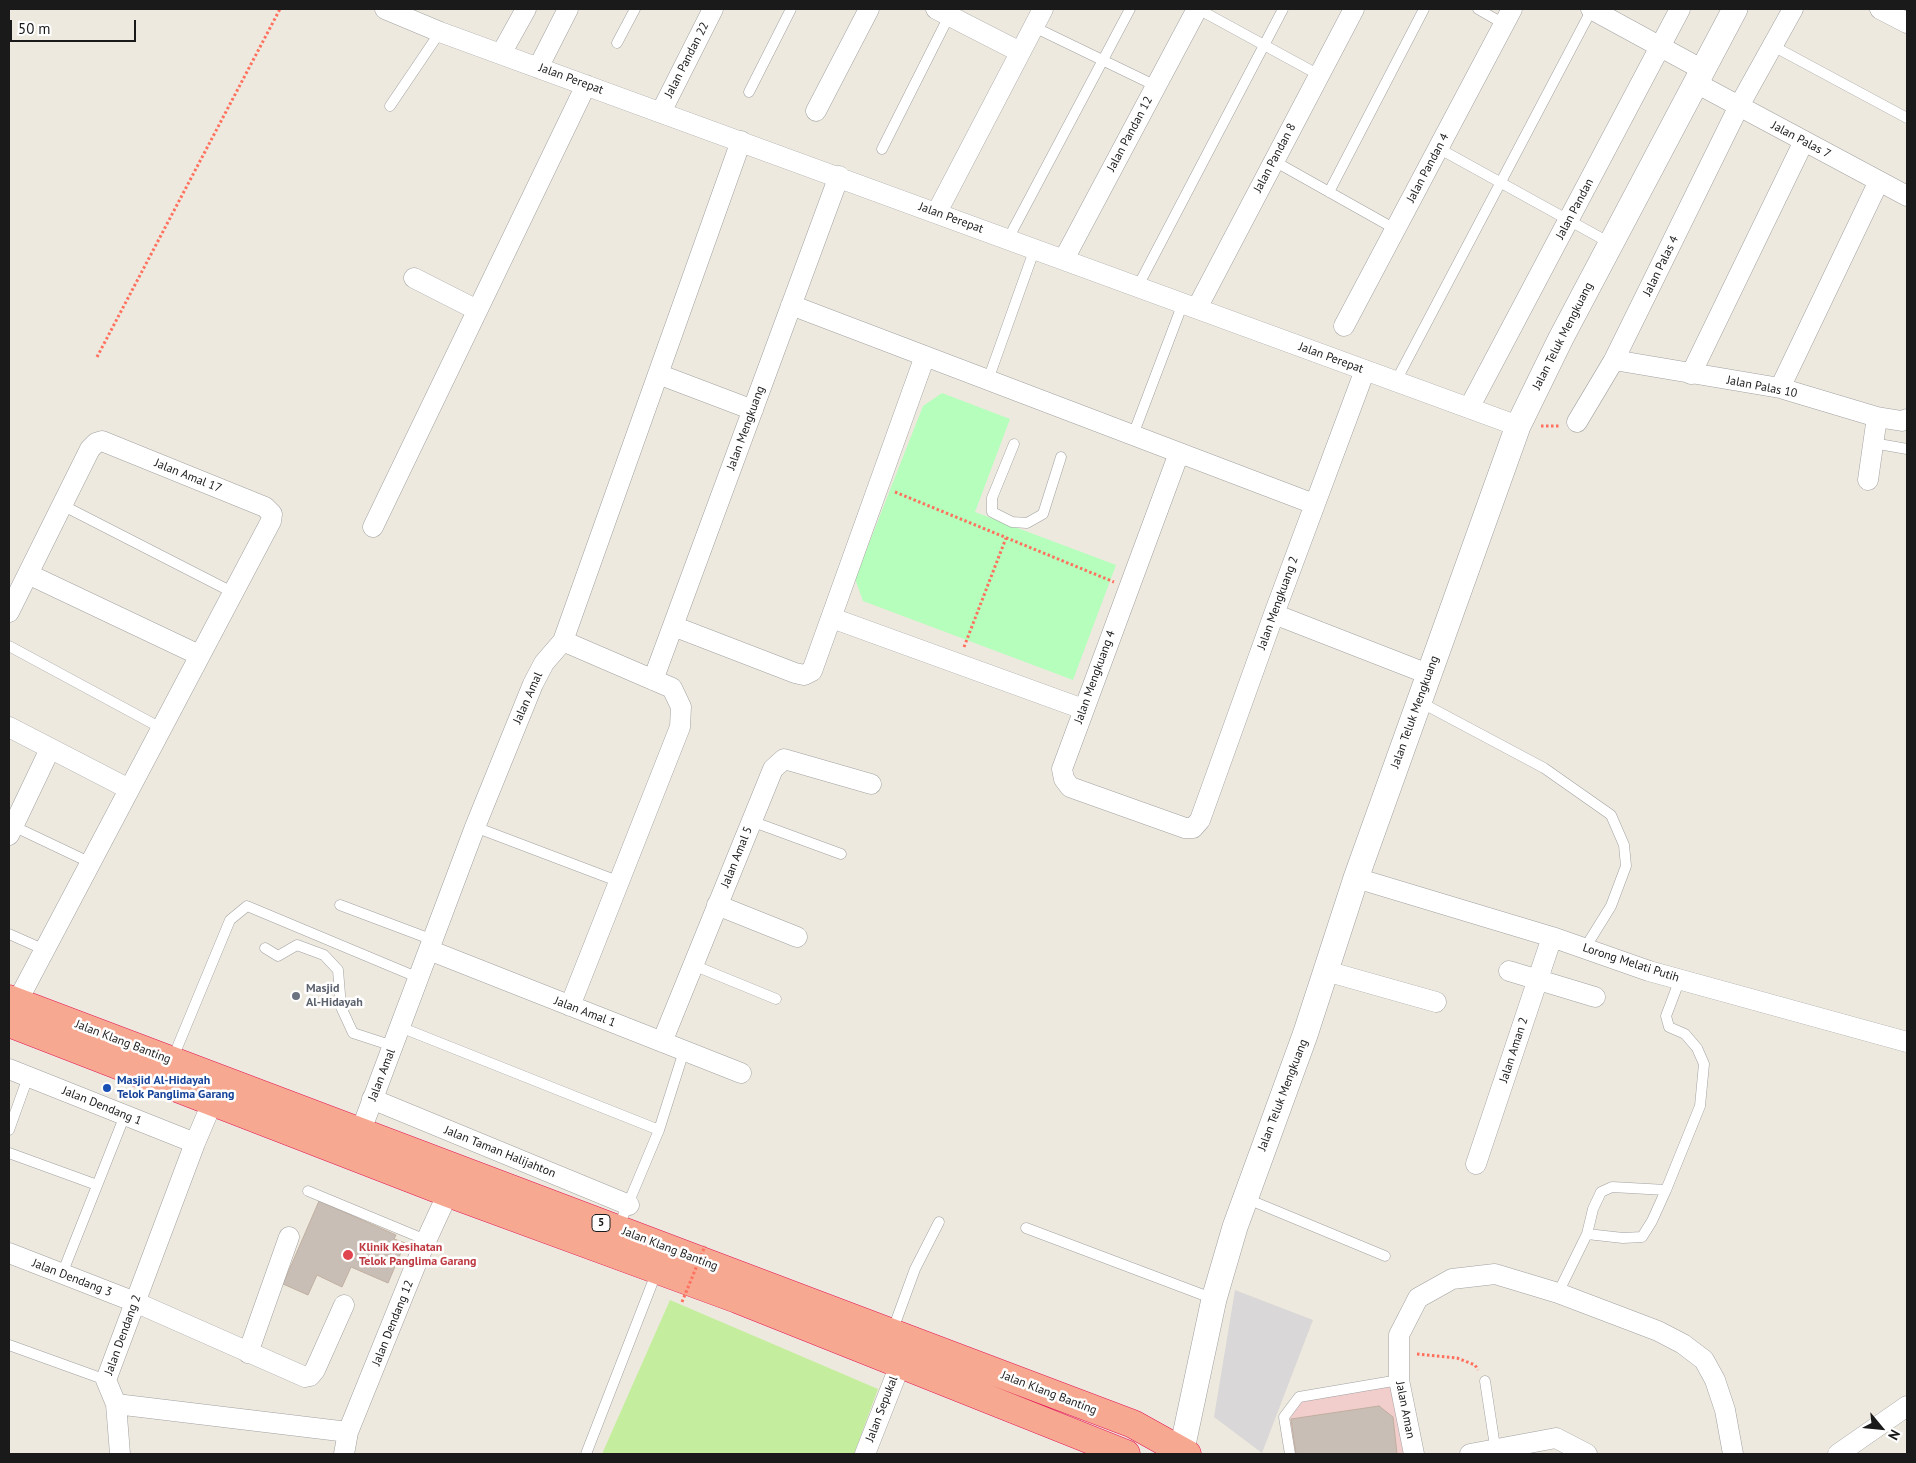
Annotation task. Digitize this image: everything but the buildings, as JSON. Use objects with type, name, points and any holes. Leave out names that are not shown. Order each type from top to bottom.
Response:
[{"type":"highway","name":"Jalan Klang Banting","points":[[12,1008],[172,1061],[360,1133],[623,1217],[892,1333],[1133,1424],[1183,1453]]},
{"type":"highway","name":"Jalan Klang Banting","points":[[12,1008],[212,1103],[448,1193],[658,1270],[1126,1454]]},
{"type":"street","name":"Jalan Perepat","points":[[385,9],[440,32],[839,176],[1518,426]]},
{"type":"street","points":[[501,54],[526,9]]},
{"type":"street","points":[[538,68],[568,9]]},
{"type":"street","name":"Jalan Pandan 22","points":[[661,112],[713,9]]},
{"type":"street","points":[[816,111],[869,9]]},
{"type":"street","points":[[937,212],[1043,9]]},
{"type":"street","name":"Jalan Pandan 12","points":[[1064,259],[1198,9]]},
{"type":"street","name":"Jalan Pandan 8","points":[[1190,306],[1274,161],[1354,9]]},
{"type":"street","name":"Jalan Palas 7","points":[[1592,9],[1660,47],[1739,106],[1907,196]]},
{"type":"street","name":"Jalan Pandan","points":[[1469,408],[1680,9]]},
{"type":"street","name":"Jalan Teluk Mengkuang","points":[[1183,1453],[1214,1299],[1245,1198],[1305,1035],[1356,878],[1518,426],[1611,244],[1735,9]]},
{"type":"street","name":"Jalan Palas 4","points":[[1578,422],[1614,360],[1739,106],[1793,9]]},
{"type":"street","points":[[1880,9],[1907,23]]},
{"type":"street","points":[[943,12],[1020,52]]},
{"type":"street","name":"Jalan Pandan 4","points":[[1344,326],[1508,16]]},
{"type":"street","points":[[372,527],[586,85]]},
{"type":"street","points":[[570,1006],[680,727],[680,707],[672,688],[563,641],[741,141]]},
{"type":"street","points":[[1691,374],[1804,141]]},
{"type":"street","name":"Jalan Mengkuang","points":[[653,680],[839,176]]},
{"type":"street","points":[[1780,388],[1878,181]]},
{"type":"street","points":[[414,278],[477,310]]},
{"type":"street","points":[[791,305],[1314,504]]},
{"type":"street","points":[[673,626],[804,675],[812,671],[925,356]]},
{"type":"street","name":"Jalan Palas 10","points":[[1614,360],[1780,388],[1877,417],[1902,421],[1907,419]]},
{"type":"street","name":"Jalan Mengkuang 2","points":[[1185,828],[1193,828],[1200,820],[1314,504],[1365,370]]},
{"type":"street","points":[[658,374],[753,410]]},
{"type":"street","points":[[1868,480],[1877,417]]},
{"type":"street","name":"Jalan Amal 17","points":[[62,505],[90,449],[96,443],[102,442],[265,507],[272,514],[271,521],[232,592]]},
{"type":"street","name":"Jalan Mengkuang 4","points":[[1179,453],[1062,769],[1064,779],[1070,787],[1185,828]]},
{"type":"street","points":[[9,612],[62,505]]},
{"type":"street","points":[[28,574],[199,655]]},
{"type":"street","points":[[12,1008],[45,950],[232,592]]},
{"type":"street","points":[[1274,614],[1428,674]]},
{"type":"street","points":[[832,618],[1083,709]]},
{"type":"street","name":"Jalan Amal","points":[[360,1133],[475,827],[533,684],[544,663],[563,641]]},
{"type":"street","points":[[9,727],[130,789]]},
{"type":"street","points":[[11,831],[50,748]]},
{"type":"street","name":"Jalan Amal 5","points":[[662,1042],[772,769],[784,759],[871,784]]},
{"type":"street","name":"Lorong Melati Putih","points":[[1356,878],[1552,937],[1649,971],[1907,1042]]},
{"type":"street","points":[[717,905],[797,937]]},
{"type":"street","name":"Jalan Aman 2","points":[[1476,1164],[1552,937]]},
{"type":"street","name":"Jalan Amal 1","points":[[431,945],[570,1006],[741,1073]]},
{"type":"street","points":[[1326,971],[1436,1002]]},
{"type":"street","points":[[1509,971],[1595,997]]},
{"type":"street","name":"Jalan Dendang 1","points":[[9,1069],[195,1143]]},
{"type":"street","name":"Jalan Taman Halijahton","points":[[372,1100],[623,1217]]},
{"type":"street","name":"Jalan Dendang 2","points":[[120,1454],[116,1404],[106,1380],[195,1143],[212,1103]]},
{"type":"street","name":"Jalan Dendang 12","points":[[344,1454],[348,1432],[426,1240],[448,1193]]},
{"type":"street","points":[[248,1352],[289,1237]]},
{"type":"street","name":"Jalan Dendang 3","points":[[9,1253],[135,1302],[305,1377],[310,1376],[315,1370],[344,1305]]},
{"type":"street","points":[[1399,1344],[1418,1298],[1452,1279],[1495,1274],[1558,1293],[1658,1330],[1683,1344],[1704,1360],[1715,1380],[1725,1410],[1733,1454]]},
{"type":"street","name":"Jalan Aman","points":[[1399,1344],[1398,1380],[1414,1454]]},
{"type":"street","name":"Jalan Sepukal","points":[[865,1454],[900,1364]]},
{"type":"street","points":[[116,1404],[348,1432]]},
{"type":"street","points":[[1838,1454],[1907,1406]]},
{"type":"street","points":[[1470,1454],[1496,1452],[1556,1438],[1587,1454]]},
{"type":"lane","points":[[617,43],[635,9]]},
{"type":"lane","points":[[749,92],[791,9]]},
{"type":"lane","points":[[1008,239],[1130,9]]},
{"type":"lane","points":[[1198,9],[1319,75]]},
{"type":"lane","points":[[1138,286],[1283,9]]},
{"type":"lane","points":[[1329,192],[1424,9]]},
{"type":"lane","points":[[1478,9],[1508,16]]},
{"type":"lane","points":[[1396,381],[1592,9]]},
{"type":"lane","points":[[882,150],[943,12]]},
{"type":"lane","points":[[1034,27],[1156,86]]},
{"type":"lane","points":[[390,106],[440,32]]},
{"type":"lane","points":[[1773,46],[1907,118]]},
{"type":"lane","points":[[1438,148],[1611,244]]},
{"type":"lane","points":[[1274,161],[1395,229]]},
{"type":"lane","points":[[988,380],[1035,248]]},
{"type":"lane","points":[[1132,435],[1190,306]]},
{"type":"lane","points":[[1873,443],[1907,449]]},
{"type":"lane","points":[[1014,444],[992,498],[992,512],[1012,522],[1027,523],[1043,514],[1060,457]]},
{"type":"lane","points":[[62,505],[232,592]]},
{"type":"lane","points":[[9,646],[161,728]]},
{"type":"lane","points":[[1419,701],[1544,768],[1612,815],[1624,845],[1626,866],[1612,906],[1585,948]]},
{"type":"lane","points":[[751,821],[841,854]]},
{"type":"lane","points":[[475,827],[620,882]]},
{"type":"lane","points":[[11,831],[90,863]]},
{"type":"lane","points":[[340,905],[431,945]]},
{"type":"lane","points":[[172,1061],[230,920],[247,906],[419,978]]},
{"type":"lane","points":[[9,934],[45,950]]},
{"type":"lane","points":[[265,948],[278,956],[297,945],[324,955],[338,970],[341,1007],[353,1033],[393,1046]]},
{"type":"lane","points":[[693,965],[776,999]]},
{"type":"lane","points":[[1587,1234],[1623,1238],[1642,1237],[1652,1221],[1666,1190],[1700,1106],[1704,1064],[1697,1048],[1685,1034],[1669,1027],[1666,1016],[1680,979]]},
{"type":"lane","points":[[400,1027],[659,1130]]},
{"type":"lane","points":[[623,1217],[659,1130],[684,1051]]},
{"type":"lane","points":[[9,1130],[28,1077]]},
{"type":"lane","points":[[62,1274],[125,1115]]},
{"type":"lane","points":[[9,1153],[97,1185]]},
{"type":"lane","points":[[1558,1293],[1587,1234],[1593,1209],[1601,1192],[1612,1187],[1666,1190]]},
{"type":"lane","points":[[308,1191],[426,1240]]},
{"type":"lane","points":[[1245,1198],[1385,1256]]},
{"type":"lane","points":[[892,1333],[915,1269],[939,1222]]},
{"type":"lane","points":[[1026,1228],[1214,1299]]},
{"type":"lane","points":[[586,1454],[658,1270]]},
{"type":"lane","points":[[9,1346],[106,1380]]},
{"type":"lane","points":[[1290,1454],[1284,1417],[1298,1397],[1398,1380]]},
{"type":"lane","points":[[1485,1381],[1496,1452]]},
{"type":"path","points":[[97,357],[280,9]]},
{"type":"path","points":[[1518,426],[1560,426],[1578,422]]},
{"type":"path","points":[[879,485],[1128,588]]},
{"type":"path","points":[[958,664],[1012,522]]},
{"type":"path","points":[[682,1302],[704,1246]]},
{"type":"path","points":[[1399,1344],[1457,1358],[1475,1365],[1485,1381]]},
{"type":"shaded area","points":[[1235,1290],[1313,1320],[1262,1453],[1214,1417]]},
{"type":"shaded area","points":[[1394,1386],[1409,1454],[1293,1454],[1289,1419],[1300,1401]]},
{"type":"green space","points":[[942,393],[1010,419],[975,512],[1116,565],[1073,680],[863,601],[855,579],[923,406]]},
{"type":"green space","points":[[670,1300],[878,1389],[854,1454],[602,1454]]},
{"type":"place","name":"Masjid Al-Hidayah","points":[[296,996]]},
{"type":"place","name":"Masjid Al-Hidayah Telok Panglima Garang","points":[[107,1088]]},
{"type":"place","name":"Klinik Kesihatan Telok Panglima Garang","points":[[348,1255]]}]
